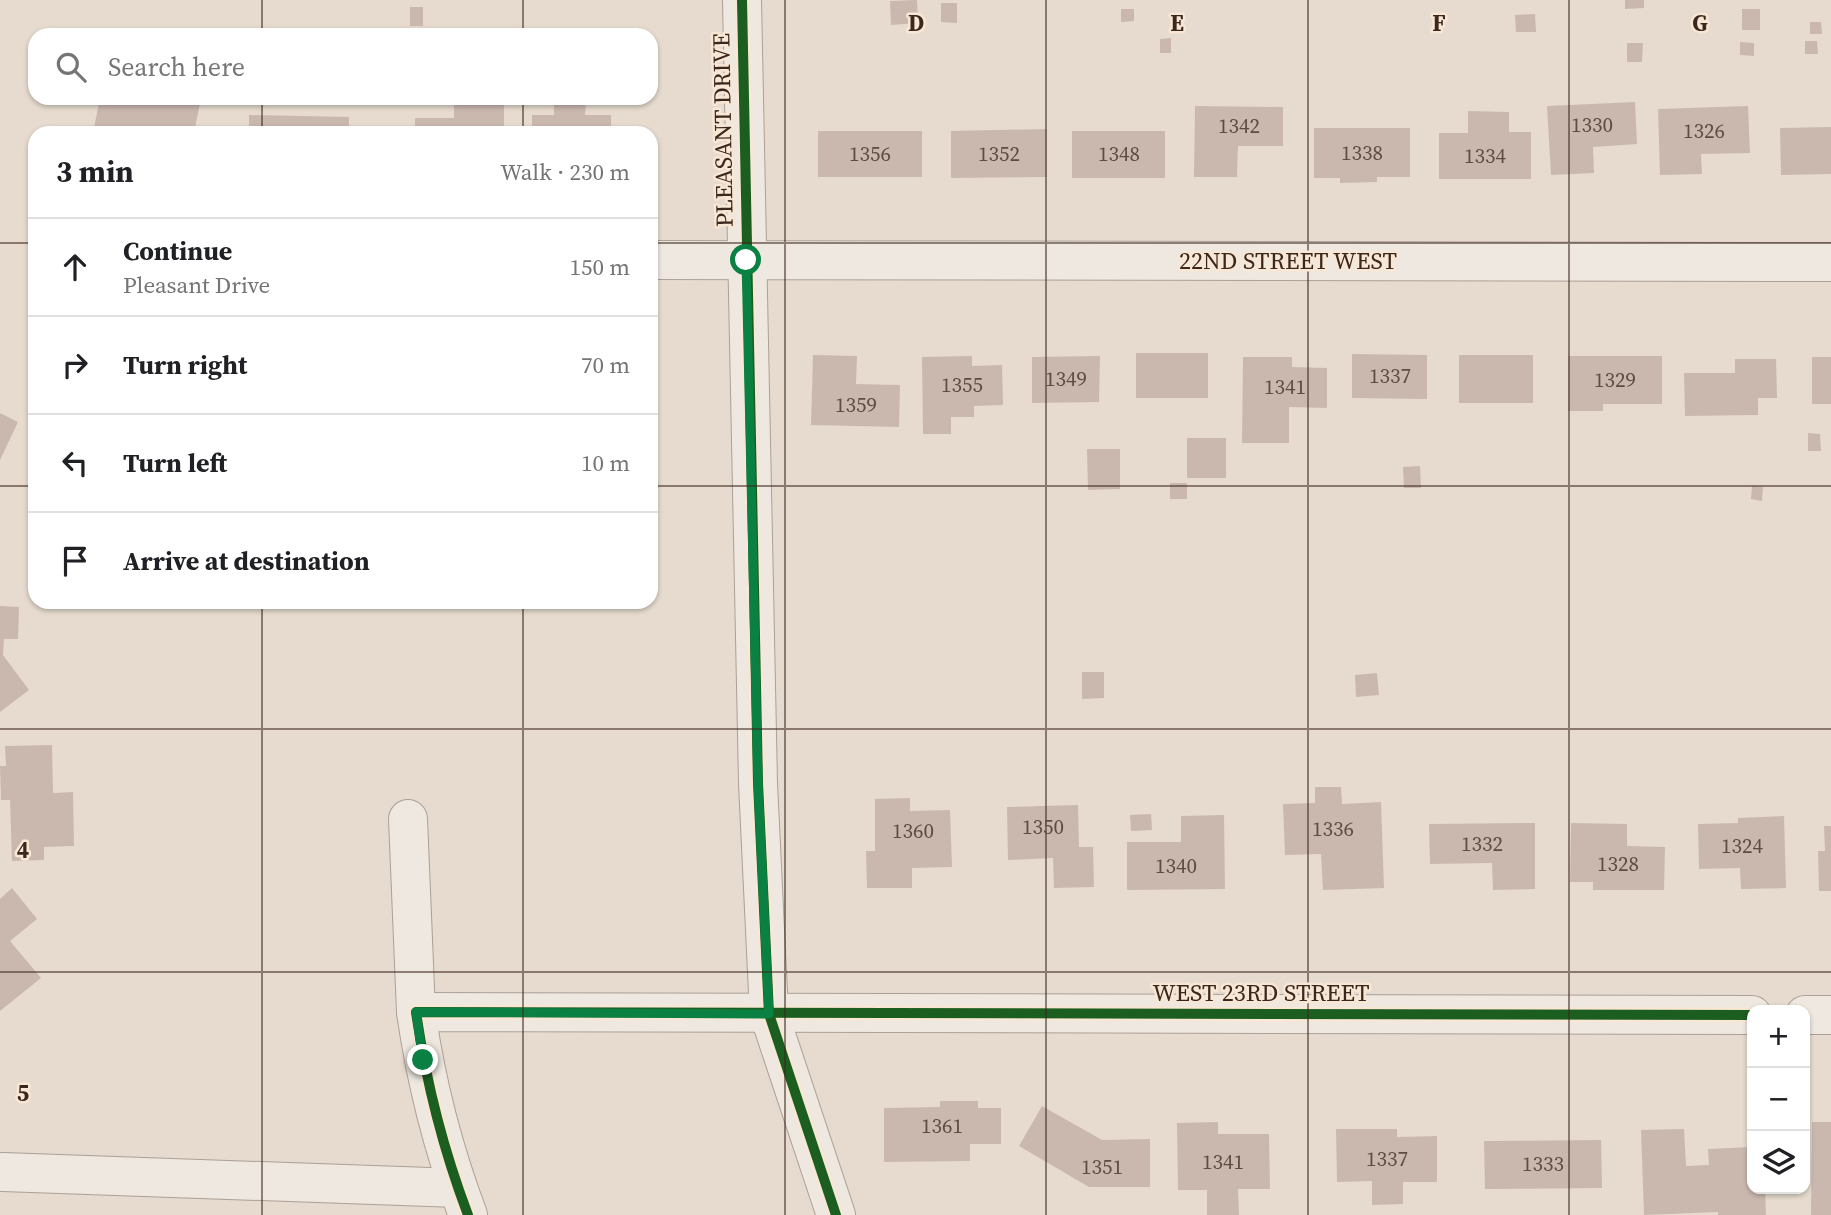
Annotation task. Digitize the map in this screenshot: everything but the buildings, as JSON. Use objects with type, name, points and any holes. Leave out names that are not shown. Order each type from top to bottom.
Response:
[{"type":"street","name":"PLEASANT DRIVE","points":[[742,0],[758,783],[769,1014],[836,1215]]},
{"type":"street","name":"22ND STREET WEST","points":[[658,260],[1831,262]]},
{"type":"street","points":[[3,1172],[463,1202],[446,1156],[423,1060],[416,1012],[408,819]]},
{"type":"street","name":"WEST 23RD STREET","points":[[416,1012],[1747,1015]]},
{"type":"street","points":[[1810,1015],[1831,1015]]},
{"type":"cycle path","points":[[742,0],[758,783],[769,1014],[836,1215]]},
{"type":"cycle path","points":[[468,1215],[436,1115],[416,1012],[1747,1015]]},
{"type":"route","points":[[423,1060],[416,1012],[769,1014],[758,783],[746,260]]}]
